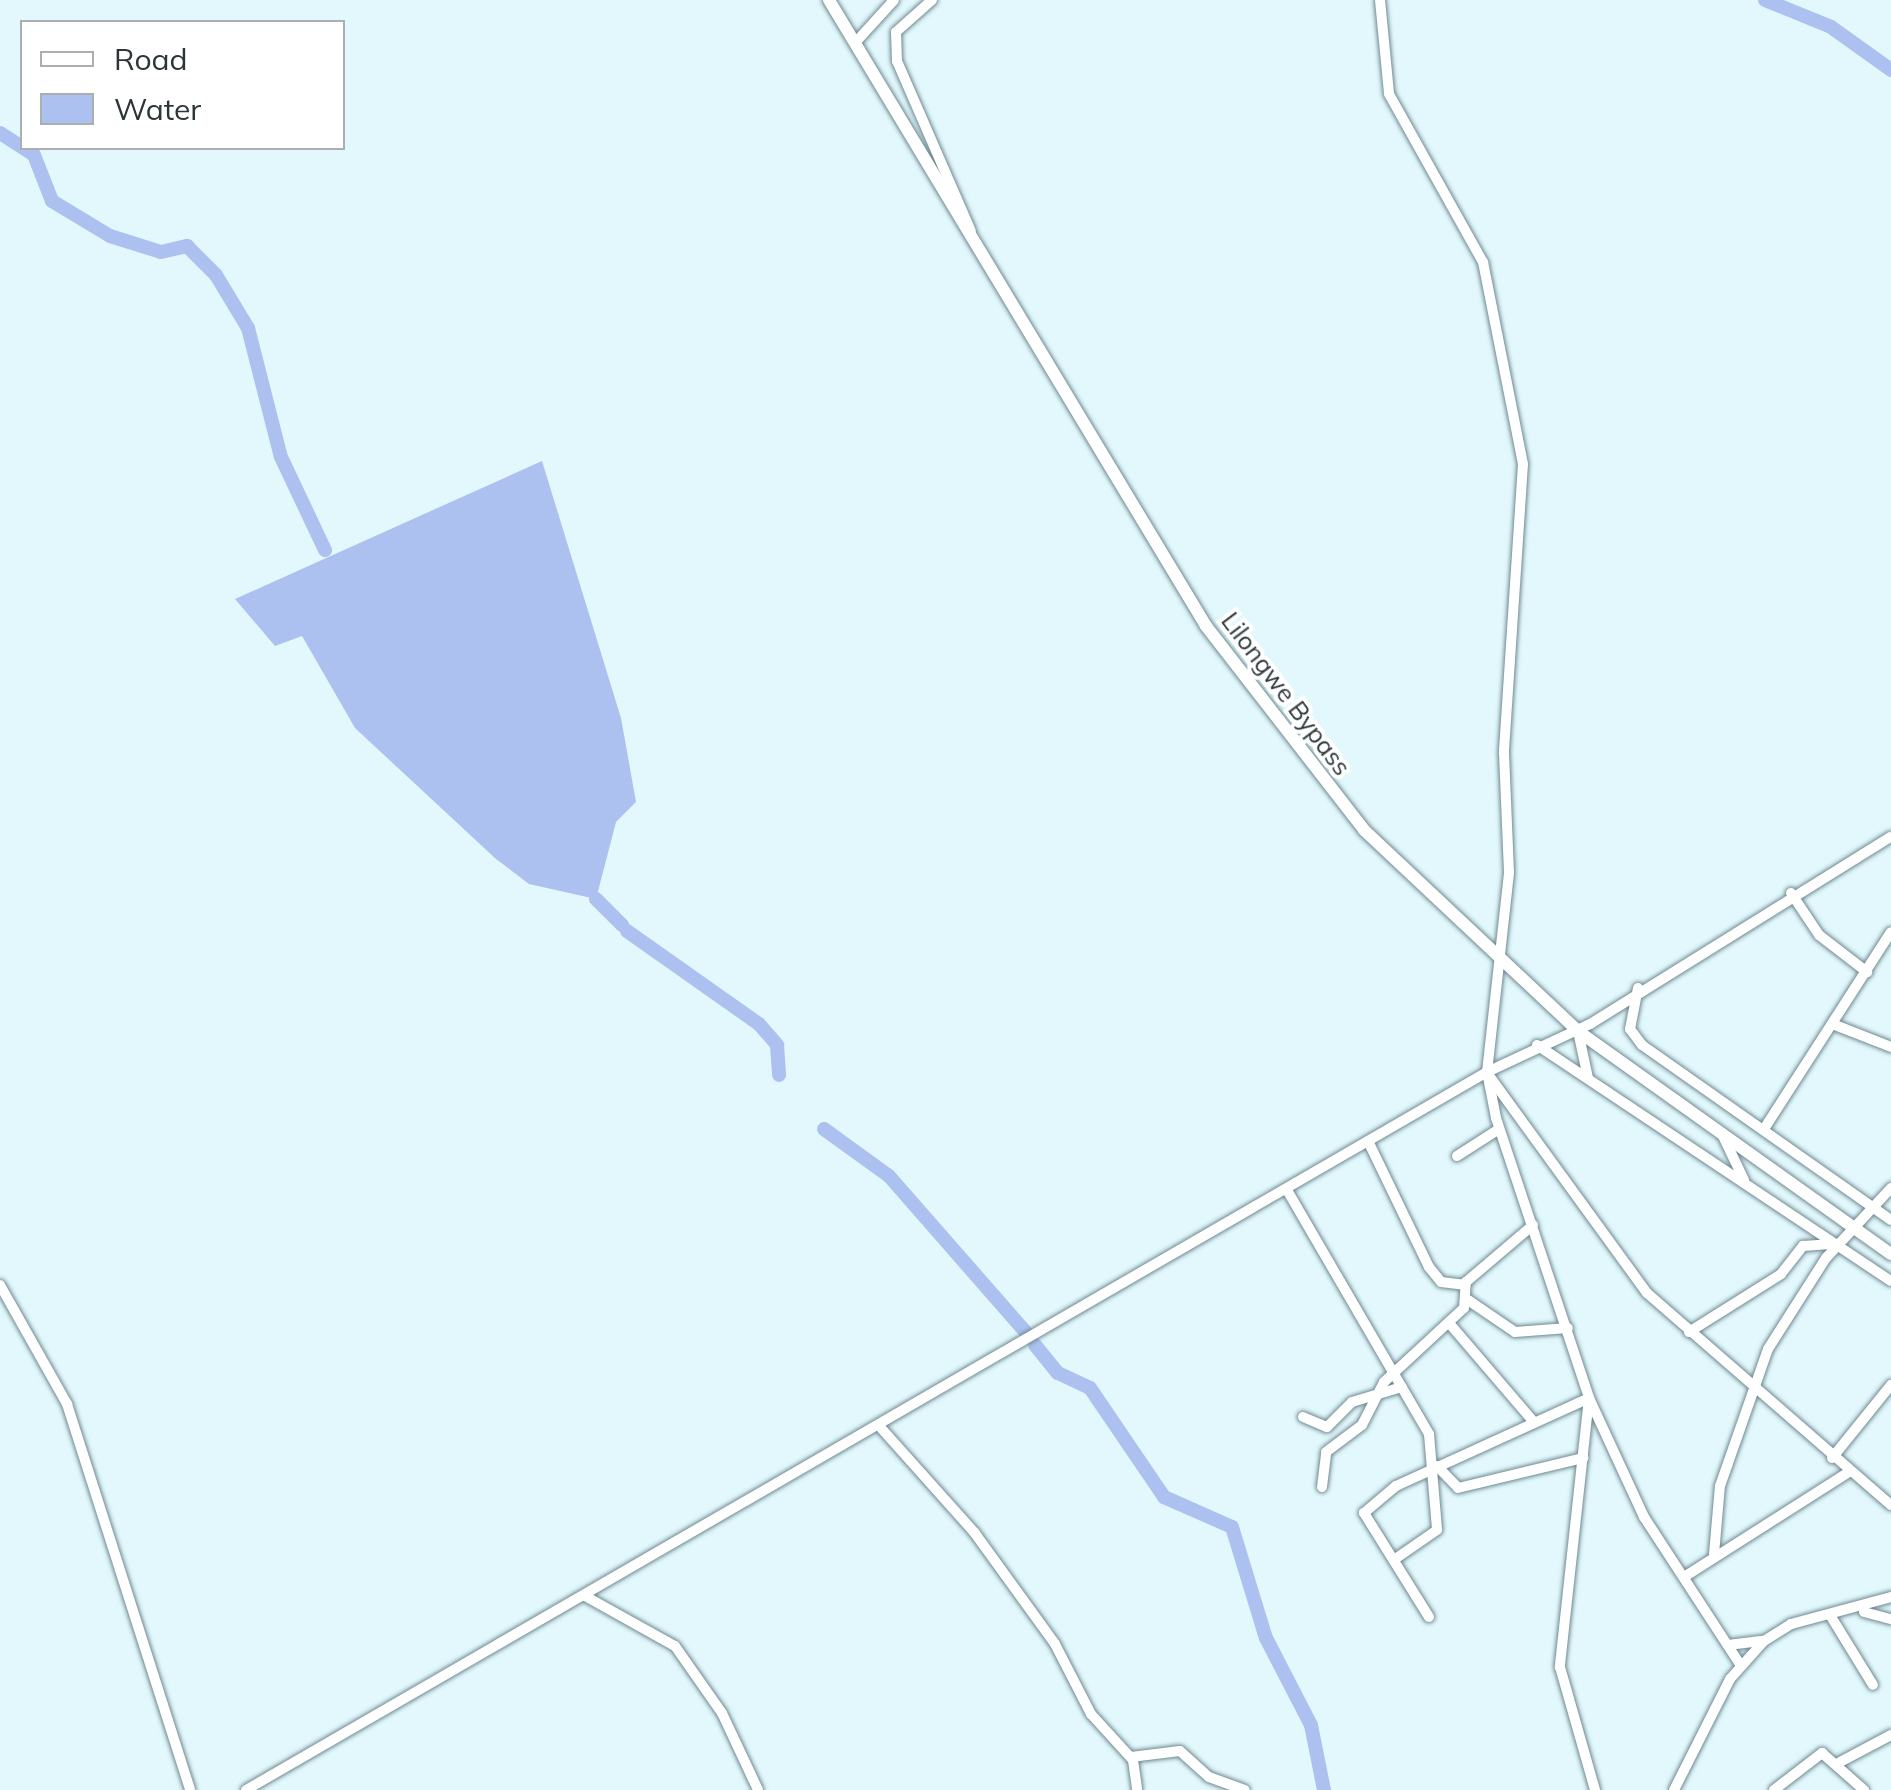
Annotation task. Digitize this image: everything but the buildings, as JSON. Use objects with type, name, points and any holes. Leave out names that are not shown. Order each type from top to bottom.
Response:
[{"type":"main road","name":"Lilongwe Bypass","points":[[830,0],[973,242],[1236,670],[1364,830],[1496,962],[1578,1031],[1891,1254]]},
{"type":"street","points":[[855,43],[894,0]]},
{"type":"street","points":[[932,0],[896,32],[897,62],[967,205],[973,242]]},
{"type":"street","points":[[1380,0],[1388,94],[1483,262],[1523,464],[1504,752],[1509,873],[1486,1072],[1499,1129],[1589,1398],[1684,1577],[1740,1664]]},
{"type":"street","points":[[246,1790],[881,1428],[1486,1072],[1536,1045],[1578,1031],[1638,988],[1891,836]]},
{"type":"street","points":[[1791,894],[1819,935],[1867,972]]},
{"type":"street","points":[[1764,1129],[1891,932]]},
{"type":"street","points":[[1638,988],[1633,1036],[1891,1220]]},
{"type":"street","points":[[1834,1025],[1891,1046]]},
{"type":"street","points":[[1578,1031],[1588,1079]]},
{"type":"street","points":[[1536,1045],[1688,1154],[1744,1181],[1891,1281]]},
{"type":"street","points":[[1486,1072],[1620,1261],[1757,1395],[1891,1505]]},
{"type":"street","points":[[1457,1156],[1499,1129]]},
{"type":"street","points":[[1723,1136],[1744,1181]]},
{"type":"street","points":[[1368,1141],[1429,1267],[1441,1282],[1464,1285],[1533,1225]]},
{"type":"street","points":[[1714,1554],[1720,1486],[1757,1395],[1768,1349],[1836,1245],[1891,1188]]},
{"type":"street","points":[[1286,1190],[1398,1368],[1402,1387],[1437,1466],[1458,1488],[1584,1458]]},
{"type":"street","points":[[1689,1332],[1782,1274],[1803,1246],[1836,1245]]},
{"type":"street","points":[[0,1285],[67,1404],[190,1790]]},
{"type":"street","points":[[1464,1285],[1468,1300],[1515,1332],[1568,1328]]},
{"type":"street","points":[[1322,1487],[1326,1452],[1362,1425],[1398,1368],[1449,1323],[1468,1300]]},
{"type":"street","points":[[1449,1323],[1534,1421]]},
{"type":"street","points":[[1832,1458],[1891,1385]]},
{"type":"street","points":[[1303,1417],[1327,1427],[1352,1402],[1375,1400],[1402,1387]]},
{"type":"street","points":[[1430,1617],[1398,1557],[1364,1512],[1437,1466],[1589,1398]]},
{"type":"street","points":[[1589,1398],[1560,1668],[1595,1790]]},
{"type":"street","points":[[881,1428],[974,1532],[1055,1644],[1091,1714],[1131,1757],[1137,1790]]},
{"type":"street","points":[[1398,1557],[1437,1530],[1429,1496],[1437,1466]]},
{"type":"street","points":[[1684,1577],[1714,1554],[1849,1472]]},
{"type":"street","points":[[585,1596],[675,1646],[722,1713],[758,1790]]},
{"type":"street","points":[[1858,1612],[1891,1598]]},
{"type":"street","points":[[1728,1644],[1764,1641],[1830,1614],[1858,1612],[1891,1620]]},
{"type":"street","points":[[1830,1614],[1873,1685]]},
{"type":"street","points":[[1674,1790],[1740,1664],[1764,1641]]},
{"type":"street","points":[[1840,1762],[1891,1735]]},
{"type":"street","points":[[1131,1757],[1180,1752],[1209,1777],[1246,1790]]},
{"type":"street","points":[[1774,1790],[1813,1755],[1840,1762],[1864,1790]]},
{"type":"water","points":[[542,461],[621,718],[636,802],[616,822],[596,899],[529,884],[496,859],[355,728],[302,636],[275,646],[235,599]]},
{"type":"waterway","points":[[1765,0],[1831,27],[1891,70]]},
{"type":"waterway","points":[[0,133],[20,146]]},
{"type":"waterway","points":[[26,150],[34,155],[52,201],[110,236],[161,252],[187,246],[216,275],[248,328],[281,457],[325,550]]},
{"type":"waterway","points":[[596,899],[622,925]]},
{"type":"waterway","points":[[627,931],[759,1024],[777,1045],[779,1075]]},
{"type":"waterway","points":[[824,1129],[889,1176],[1028,1335]]},
{"type":"waterway","points":[[1035,1345],[1058,1373],[1090,1388],[1164,1497],[1232,1527],[1266,1638],[1311,1725],[1324,1790]]}]
